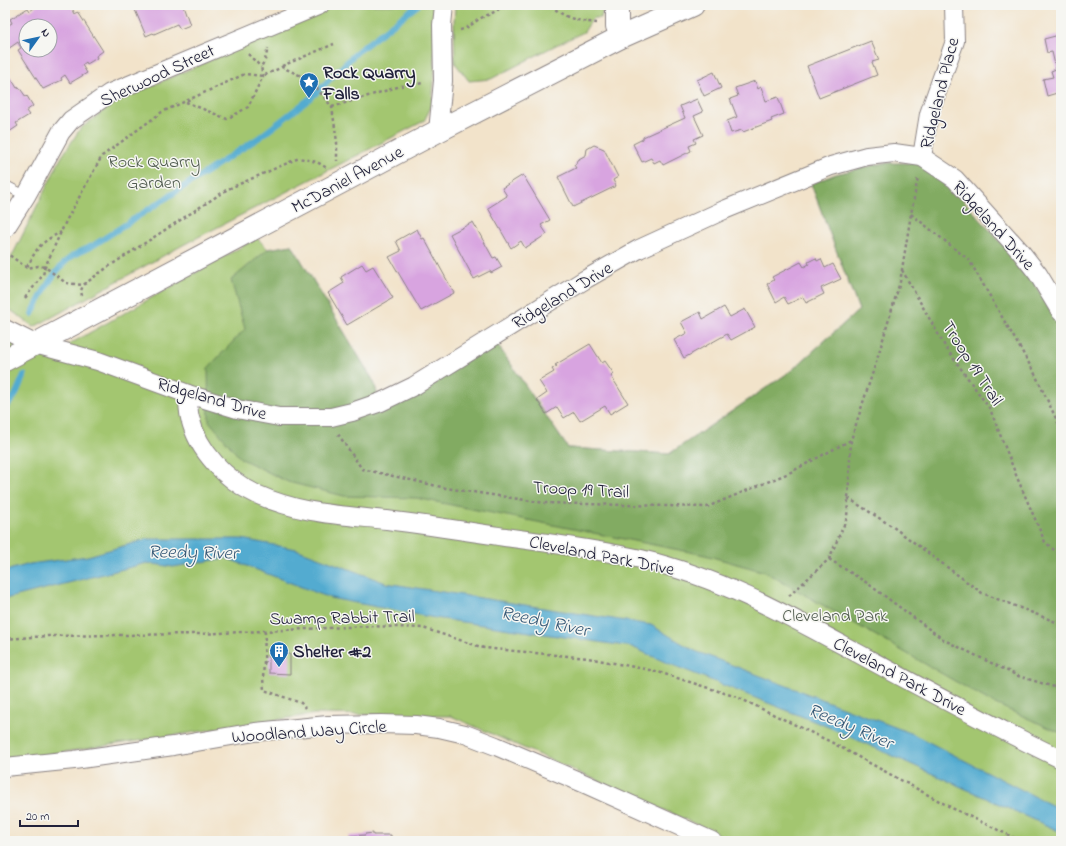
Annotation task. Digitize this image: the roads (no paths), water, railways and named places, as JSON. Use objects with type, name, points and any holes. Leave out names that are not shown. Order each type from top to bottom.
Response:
[{"type":"street","name":"Sherwood Street","points":[[5,229],[26,196],[60,132],[71,120],[110,93],[320,5]]},
{"type":"street","points":[[438,131],[443,81],[442,33],[444,5]]},
{"type":"street","name":"McDaniel Avenue","points":[[5,360],[438,131],[618,21],[693,5]]},
{"type":"street","name":"Ridgeland Place","points":[[922,157],[929,114],[955,41],[954,5]]},
{"type":"street","name":"Ridgeland Drive","points":[[5,329],[35,344],[98,361],[188,394],[237,409],[279,417],[326,417],[352,412],[381,402],[414,386],[586,279],[639,249],[724,210],[831,166],[867,156],[894,153],[922,157],[955,179],[1038,274],[1061,312]]},
{"type":"street","name":"Cleveland Park Drive","points":[[188,394],[188,411],[190,420],[201,444],[217,466],[234,482],[254,493],[299,510],[386,520],[561,545],[642,559],[686,571],[717,582],[777,610],[1003,731],[1061,759]]},
{"type":"street","name":"Woodland Way Circle","points":[[5,767],[74,760],[255,732],[328,725],[374,724],[431,727],[465,734],[496,746],[712,841]]},
{"type":"lane","points":[[5,185],[26,196]]},
{"type":"water","name":"Reedy River","points":[[148,539],[241,539],[296,549],[386,583],[651,625],[695,651],[913,734],[1061,810],[1061,832],[831,728],[665,662],[632,647],[435,618],[330,598],[226,558],[173,567],[147,563],[5,599],[5,571],[30,564],[88,556]]},
{"type":"waterway","points":[[32,314],[53,276],[71,257],[94,245],[260,137],[312,97],[358,51],[418,5]]},
{"type":"waterway","points":[[5,408],[15,396],[24,375]]},
{"type":"place","name":"Rock Quarry Falls","points":[[309,99]]},
{"type":"place","name":"Shelter #2","points":[[279,668]]},
{"type":"park label","name":"Rock Quarry Garden","points":[[154,171]]},
{"type":"park label","name":"Cleveland Park","points":[[835,615]]}]
